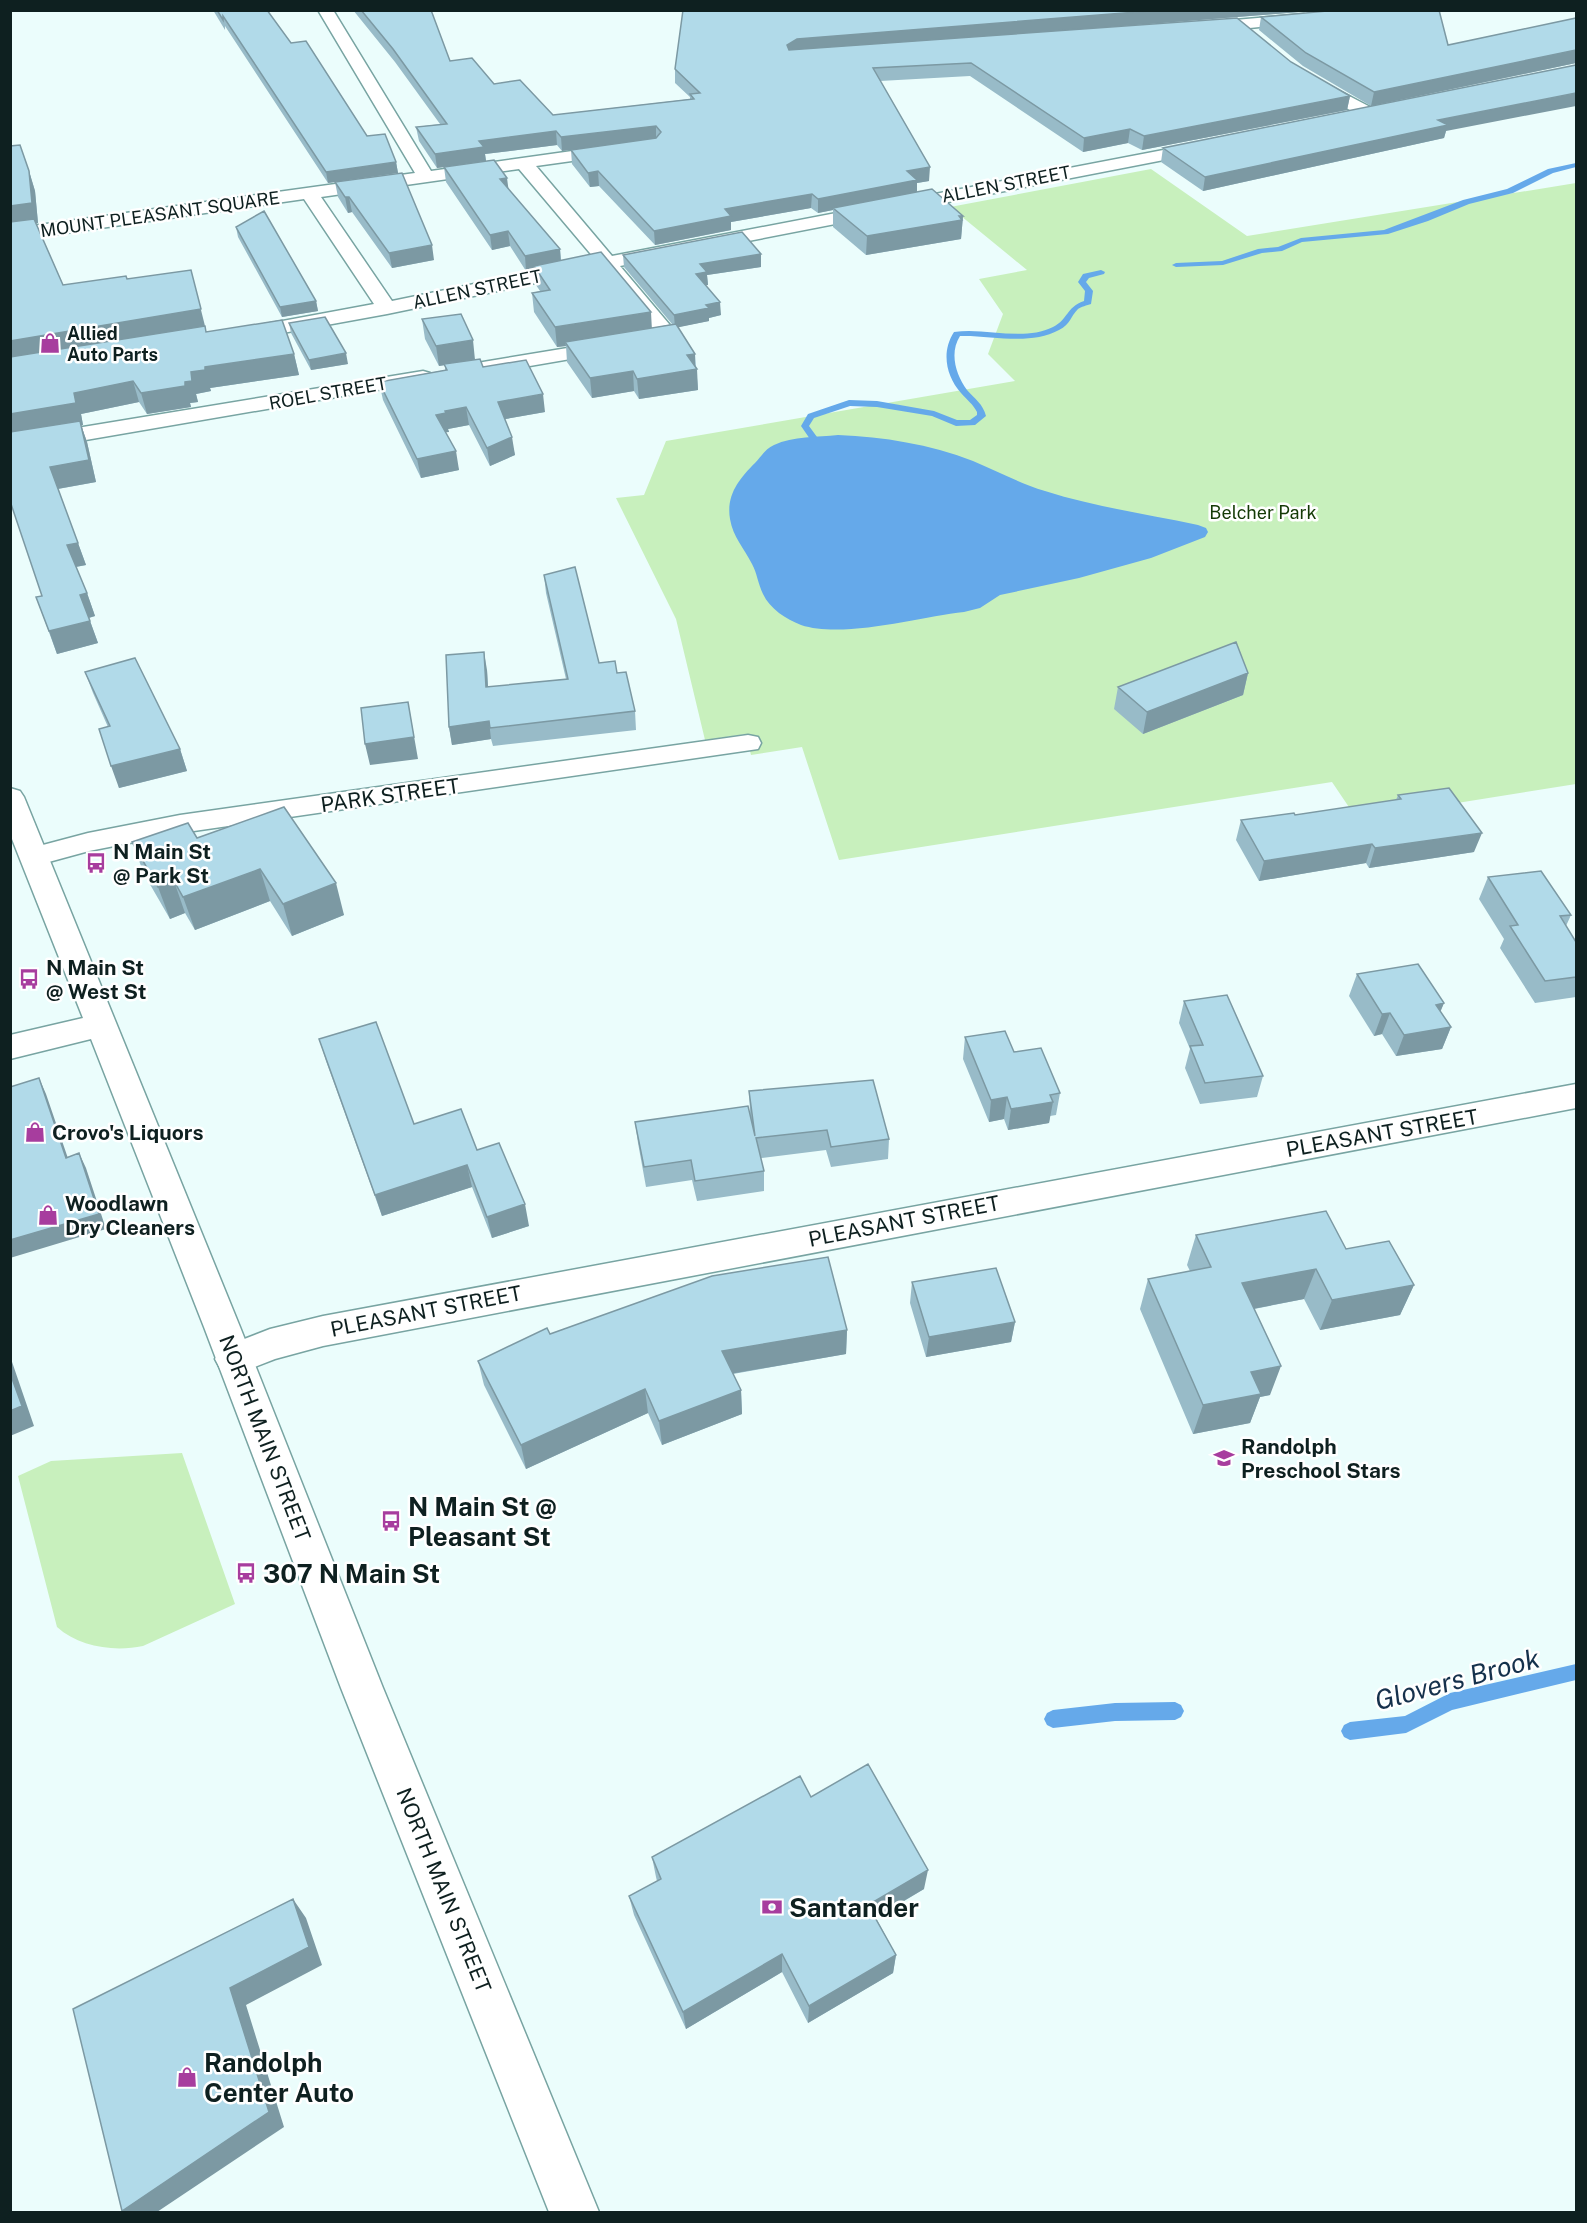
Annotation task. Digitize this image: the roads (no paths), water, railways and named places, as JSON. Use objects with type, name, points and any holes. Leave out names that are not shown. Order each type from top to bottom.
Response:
[{"type":"street","points":[[325,10],[426,177]]},
{"type":"street","points":[[1179,29],[1318,18]]},
{"type":"street","points":[[1239,24],[1256,38]]},
{"type":"street","points":[[1296,71],[1373,112],[1345,118]]},
{"type":"street","name":"ALLEN STREET","points":[[220,338],[387,308],[607,262],[1223,143]]},
{"type":"street","name":"MOUNT PLEASANT SQUARE","points":[[10,235],[627,149]]},
{"type":"street","points":[[469,370],[670,337],[524,163]]},
{"type":"street","name":"MOUNT PLEASANT SQUARE","points":[[310,193],[317,207],[387,308]]},
{"type":"street","name":"ROEL STREET","points":[[10,446],[445,374]]},
{"type":"street","name":"PARK STREET","points":[[34,857],[87,842],[180,824],[748,743]]},
{"type":"street","name":"NORTH MAIN STREET","points":[[10,797],[234,1359],[357,1677],[574,2212]]},
{"type":"street","points":[[10,1047],[100,1025]]},
{"type":"street","name":"PLEASANT STREET","points":[[234,1359],[280,1341],[323,1330],[1576,1096]]},
{"type":"water","points":[[838,435],[889,440],[940,450],[1064,497],[1198,525],[1206,528],[1208,532],[1205,537],[1151,558],[1079,578],[1000,595],[980,608],[964,612],[881,626],[838,630],[801,625],[779,613],[766,599],[754,567],[734,531],[730,519],[730,502],[739,481],[771,447],[797,438]]},
{"type":"waterway","points":[[1176,265],[1223,263],[1261,251],[1279,249],[1301,240],[1385,232],[1466,202],[1510,191],[1551,171],[1576,165]]},
{"type":"waterway","points":[[813,437],[805,426],[811,416],[849,403],[877,404],[934,414],[956,423],[972,423],[982,416],[977,405],[959,384],[952,369],[950,354],[957,334],[1024,336],[1056,329],[1068,321],[1075,307],[1088,302],[1089,291],[1082,282],[1086,276],[1101,272]]},
{"type":"waterway","name":"Glovers Brook","points":[[1350,1731],[1406,1724],[1450,1702],[1576,1672]]},
{"type":"waterway","name":"Glovers Brook","points":[[1053,1719],[1115,1712],[1175,1711]]},
{"type":"place","name":"Allied Auto Parts","points":[[50,343]]},
{"type":"place","name":"N Main St @ Park St","points":[[96,863]]},
{"type":"place","name":"N Main St @ West St","points":[[29,979]]},
{"type":"place","name":"Crovo's Liquors","points":[[35,1132]]},
{"type":"place","name":"Woodlawn Dry Cleaners","points":[[48,1215]]},
{"type":"place","name":"Randolph Preschool Stars","points":[[1224,1458]]},
{"type":"place","name":"N Main St @ Pleasant St","points":[[391,1521]]},
{"type":"place","name":"307 N Main St","points":[[246,1573]]},
{"type":"place","name":"Santander","points":[[772,1907]]},
{"type":"place","name":"Randolph Center Auto","points":[[187,2077]]},
{"type":"park label","name":"Belcher Park","points":[[1263,512]]}]
